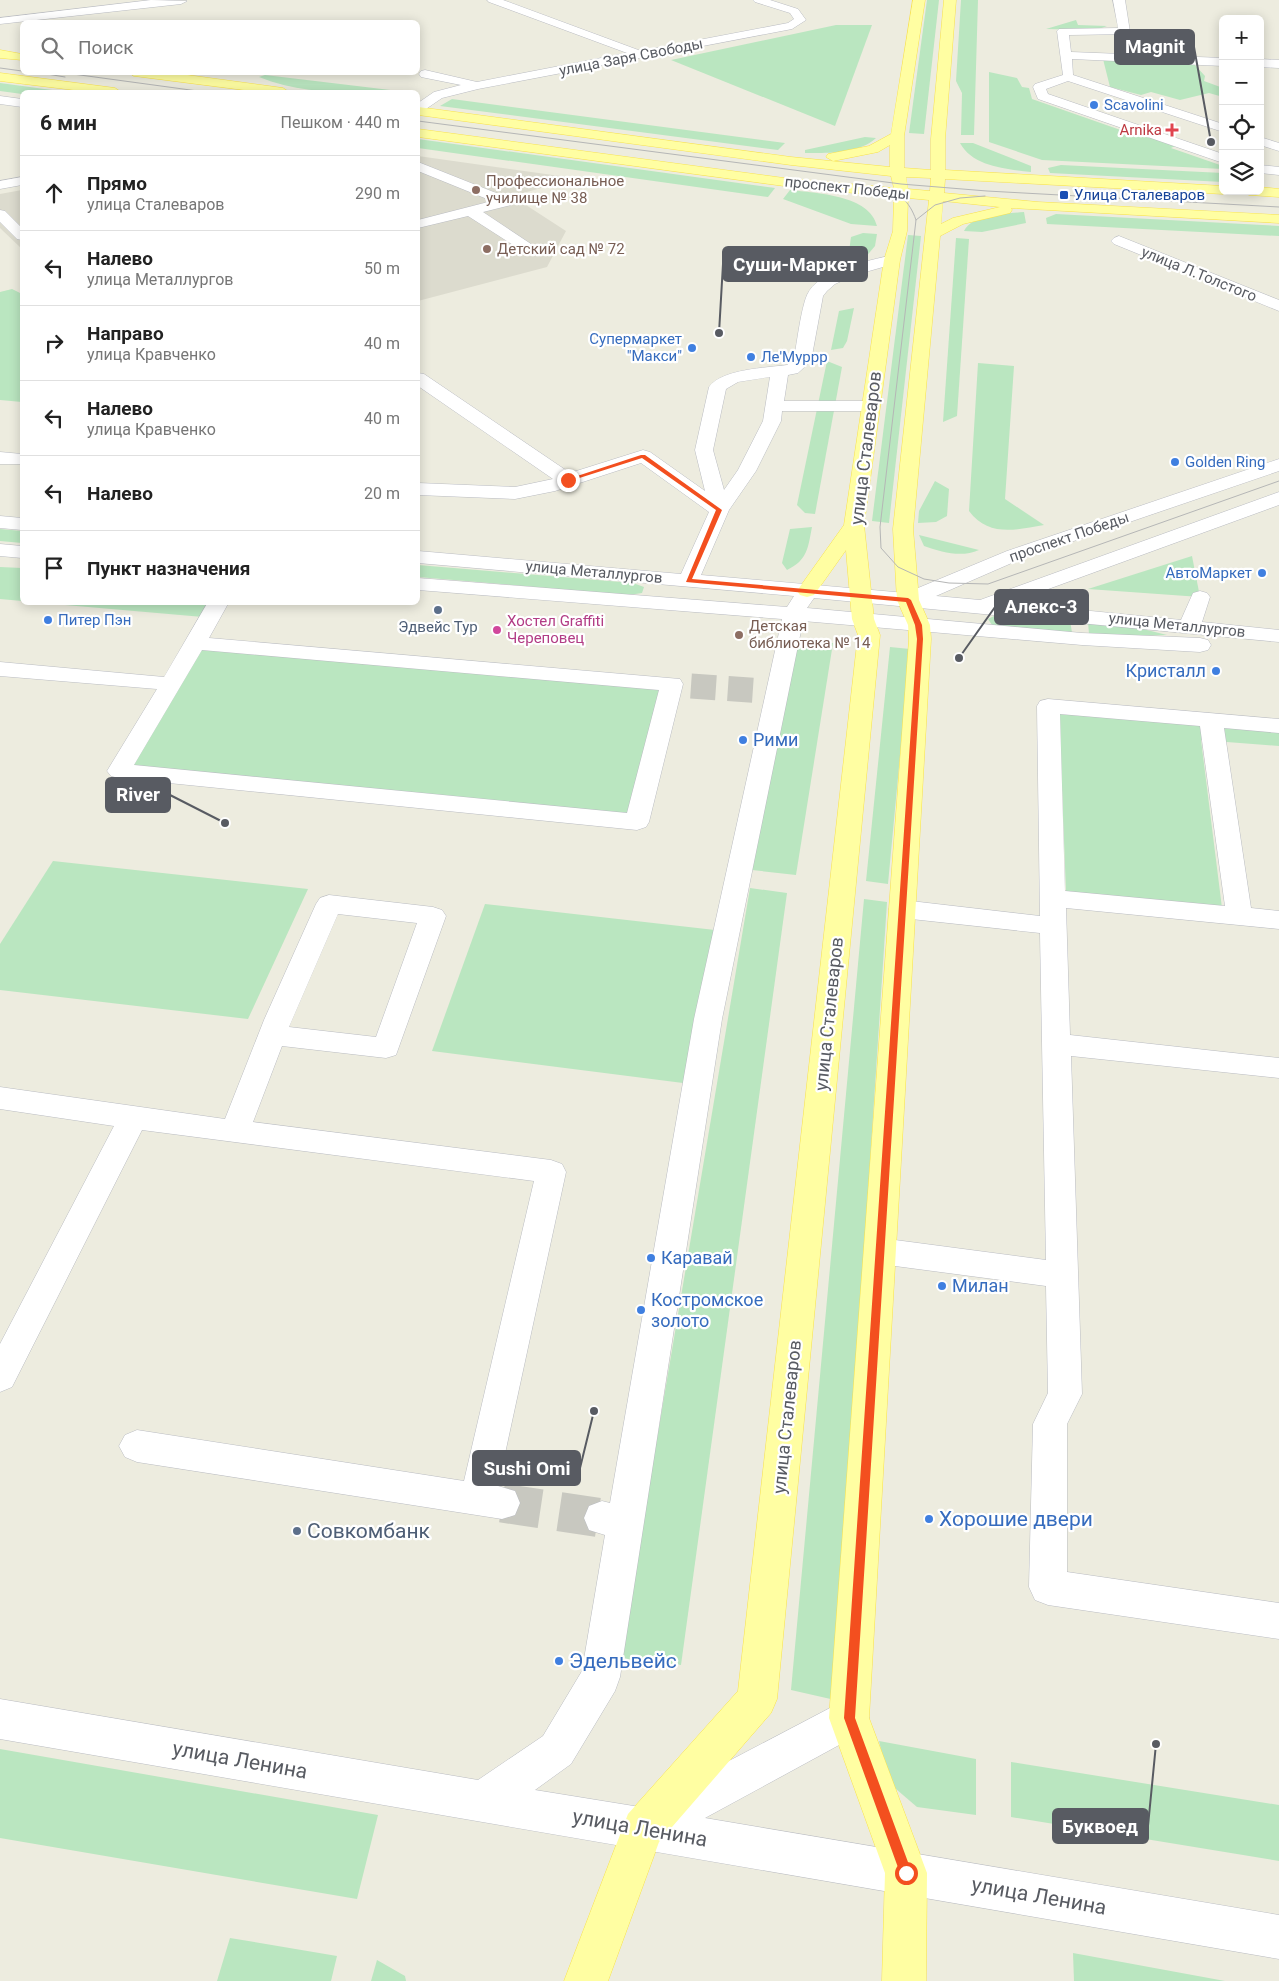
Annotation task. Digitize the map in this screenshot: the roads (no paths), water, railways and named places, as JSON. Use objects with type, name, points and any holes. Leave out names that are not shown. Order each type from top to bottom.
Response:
[{"type":"main road","name":"улица Сталеваров","points":[[586,1981],[643,1829],[757,1699],[869,635],[862,608],[854,525],[892,260],[900,231],[901,184],[897,172],[897,136],[919,0]]},
{"type":"main road","points":[[904,1981],[906,1873],[849,1718],[920,639],[918,625],[908,600],[903,529],[933,234],[938,175],[938,139],[950,0]]},
{"type":"main road","points":[[0,54],[20,58]]},
{"type":"main road","points":[[156,75],[267,90]]},
{"type":"main road","points":[[0,77],[100,90]]},
{"type":"main road","name":"проспект Победы","points":[[420,109],[791,161],[897,172],[1219,190]]},
{"type":"main road","name":"проспект Победы","points":[[420,133],[784,182],[901,194],[1038,206],[1279,219]]},
{"type":"main road","points":[[791,161],[837,156],[873,149],[897,136]]},
{"type":"main road","points":[[938,139],[949,154]]},
{"type":"main road","points":[[962,161],[968,165],[1004,175],[1038,180]]},
{"type":"main road","points":[[1264,192],[1279,193]]},
{"type":"main road","points":[[933,234],[958,221],[992,212],[1038,206]]},
{"type":"main road","points":[[800,603],[854,525]]},
{"type":"street","points":[[493,0],[642,55]]},
{"type":"street","name":"улица Заря Свободы","points":[[420,108],[438,95],[478,85],[792,26],[800,20],[794,11],[759,0]]},
{"type":"street","points":[[1068,78],[1063,31],[1124,32],[1119,0]]},
{"type":"street","points":[[41,20],[146,2],[181,1]]},
{"type":"street","points":[[0,12],[27,7]]},
{"type":"street","points":[[0,21],[20,21]]},
{"type":"street","points":[[1209,61],[1218,46]]},
{"type":"street","points":[[1066,54],[1219,62]]},
{"type":"street","points":[[1264,63],[1279,64]]},
{"type":"street","points":[[425,74],[478,85]]},
{"type":"street","points":[[1219,127],[1068,78],[1039,87],[1042,96],[1219,158]]},
{"type":"street","points":[[0,100],[20,103]]},
{"type":"street","points":[[1264,142],[1279,147]]},
{"type":"street","points":[[420,167],[506,202],[420,224]]},
{"type":"street","points":[[1264,169],[1279,171]]},
{"type":"street","points":[[0,186],[20,181]]},
{"type":"street","points":[[471,211],[526,247]]},
{"type":"street","points":[[0,214],[20,234]]},
{"type":"street","points":[[420,236],[484,220]]},
{"type":"street","name":"улица Л.Толстого","points":[[1119,241],[1279,306]]},
{"type":"street","points":[[719,510],[704,450],[718,387],[733,378],[792,369],[802,361],[815,295],[821,286],[838,277],[892,260]]},
{"type":"street","points":[[688,581],[719,510],[747,471],[772,421],[780,371]]},
{"type":"street","points":[[420,379],[568,480]]},
{"type":"street","points":[[774,406],[871,406]]},
{"type":"street","points":[[420,488],[515,493],[548,487],[643,456],[719,510]]},
{"type":"street","points":[[0,458],[20,460]]},
{"type":"street","name":"проспект Победы","points":[[862,608],[908,600],[1014,555],[1279,465]]},
{"type":"street","name":"проспект Победы","points":[[918,625],[981,606],[1279,498]]},
{"type":"street","points":[[0,522],[20,524]]},
{"type":"street","points":[[0,550],[20,552]]},
{"type":"street","name":"улица Металлургов","points":[[420,557],[688,581],[800,603]]},
{"type":"street","name":"улица Металлургов","points":[[420,584],[800,603],[862,608],[918,625],[1082,639],[1279,648]]},
{"type":"street","points":[[1190,626],[1200,597]]},
{"type":"street","name":"улица Металлургов","points":[[908,600],[1279,636]]},
{"type":"street","points":[[484,1800],[557,1750],[601,1677],[613,1520],[771,692],[800,603]]},
{"type":"street","points":[[196,643],[681,685],[637,822],[119,772],[217,605]]},
{"type":"street","points":[[4,675],[171,684]]},
{"type":"street","points":[[1279,726],[1048,706],[1065,1394],[1050,1424],[1048,1587],[1279,1621]]},
{"type":"street","points":[[1211,720],[1239,916]]},
{"type":"street","points":[[1053,898],[1279,920]]},
{"type":"street","points":[[235,1130],[272,1035],[329,904],[433,916],[386,1048],[272,1035]]},
{"type":"street","points":[[902,909],[1053,926]]},
{"type":"street","points":[[1056,1044],[1279,1068]]},
{"type":"street","points":[[0,1098],[133,1118],[551,1172],[489,1502],[137,1446]]},
{"type":"street","points":[[0,1377],[133,1118]]},
{"type":"street","points":[[880,1251],[1062,1275]]},
{"type":"street","points":[[643,1829],[849,1718]]},
{"type":"street","name":"улица Ленина","points":[[0,1719],[1279,1937]]},
{"type":"tunnel","points":[[691,686],[764,691]]},
{"type":"tunnel","points":[[502,1503],[602,1518]]},
{"type":"tram line","points":[[0,68],[20,71]]},
{"type":"tram line","points":[[53,75],[65,77]]},
{"type":"tram line","points":[[80,75],[190,90]]},
{"type":"tram line","points":[[420,121],[901,184],[987,191],[1279,207]]},
{"type":"tram line","points":[[879,186],[892,191],[902,198],[910,207],[916,220]]},
{"type":"tram line","points":[[916,220],[935,205],[960,198],[985,196]]},
{"type":"tram line","points":[[916,220],[880,527],[881,548],[898,567],[924,579],[949,583],[988,584],[1279,481]]},
{"type":"place","name":"Scavolini","points":[[1094,105]]},
{"type":"place","name":"Arnika","points":[[1172,130]]},
{"type":"place","name":"Magnit","points":[[1211,142]]},
{"type":"place","name":"Профессиональное училище № 38","points":[[476,190]]},
{"type":"place","name":"Улица Сталеваров","points":[[1064,195]]},
{"type":"place","name":"Детский сад № 72","points":[[487,249]]},
{"type":"place","name":"Суши-Маркет","points":[[719,333]]},
{"type":"place","name":"Супермаркет \"Макси\"","points":[[692,348]]},
{"type":"place","name":"Ле'Муррр","points":[[751,357]]},
{"type":"place","name":"Golden Ring","points":[[1175,462]]},
{"type":"place","name":"АвтоМаркет","points":[[1262,573]]},
{"type":"place","name":"Эдвейс Тур","points":[[438,610]]},
{"type":"place","name":"Питер Пэн","points":[[48,620]]},
{"type":"place","name":"Хостел Graffiti Череповец","points":[[497,630]]},
{"type":"place","name":"Детская библиотека № 14","points":[[739,635]]},
{"type":"place","name":"Алекс-3","points":[[959,658]]},
{"type":"place","name":"Кристалл","points":[[1216,671]]},
{"type":"place","name":"Рими","points":[[743,740]]},
{"type":"place","name":"River","points":[[225,823]]},
{"type":"place","name":"Каравай","points":[[651,1258]]},
{"type":"place","name":"Милан","points":[[942,1286]]},
{"type":"place","name":"Костромское золото","points":[[641,1310]]},
{"type":"place","name":"Sushi Omi","points":[[594,1411]]},
{"type":"place","name":"Хорошие двери","points":[[929,1519]]},
{"type":"place","name":"Совкомбанк","points":[[297,1531]]},
{"type":"place","name":"Эдельвейс","points":[[559,1661]]},
{"type":"place","name":"Буквоед","points":[[1156,1744]]}]
